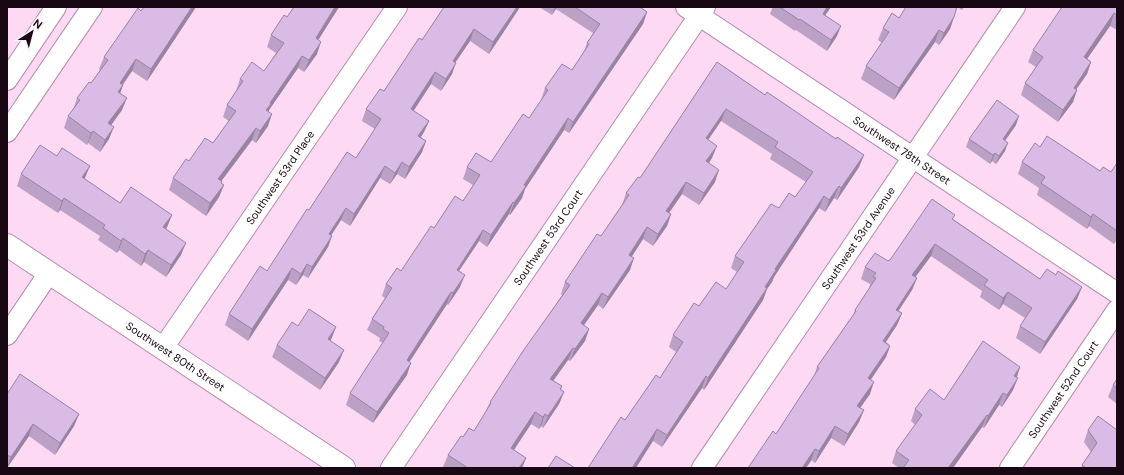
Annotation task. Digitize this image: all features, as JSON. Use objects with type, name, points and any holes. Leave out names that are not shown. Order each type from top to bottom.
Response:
[{"type":"street","points":[[7,80],[56,7]]},
{"type":"street","points":[[7,132],[92,7]]},
{"type":"street","name":"Southwest 53rd Place","points":[[163,348],[397,7]]},
{"type":"street","name":"Southwest 53rd Avenue","points":[[702,468],[1015,7]]},
{"type":"street","name":"Southwest 78th Street","points":[[697,10],[913,157],[1117,293]]},
{"type":"street","name":"Southwest 53rd Court","points":[[391,468],[697,10]]},
{"type":"street","name":"Southwest 80th Street","points":[[7,245],[344,468]]},
{"type":"street","points":[[7,335],[49,273]]},
{"type":"street","name":"Southwest 52nd Court","points":[[1010,468],[1117,310]]},
{"type":"building","points":[[144,7],[192,7],[151,69],[136,59],[120,83],[123,85],[118,92],[127,98],[108,123],[114,127],[105,140],[93,131],[91,133],[68,116],[80,100],[77,98],[89,82],[91,83],[108,60],[104,57],[138,8],[141,11]]},
{"type":"building","points":[[294,7],[335,7],[316,38],[321,42],[309,60],[302,56],[266,110],[272,114],[260,131],[256,128],[218,179],[222,181],[221,183],[224,185],[210,203],[173,178],[186,159],[189,161],[205,138],[213,143],[236,111],[227,105],[243,81],[240,79],[252,62],[264,71],[284,43],[271,35],[284,15],[287,17]]},
{"type":"building","points":[[444,7],[517,7],[493,42],[474,29],[453,61],[456,63],[446,79],[435,72],[411,109],[429,121],[418,136],[426,141],[409,167],[402,162],[395,173],[385,166],[354,214],[346,208],[329,234],[332,236],[312,267],[307,264],[301,274],[292,268],[252,329],[229,314],[260,266],[267,271],[307,209],[309,210],[347,152],[356,158],[381,119],[366,109],[380,89],[384,91],[419,38],[422,40]]},
{"type":"building","points":[[575,7],[640,7],[647,12],[573,122],[568,118],[524,185],[526,186],[514,203],[513,202],[491,235],[483,230],[457,270],[465,275],[453,293],[451,292],[407,360],[411,363],[377,412],[350,393],[389,333],[383,329],[384,327],[372,319],[392,288],[386,284],[397,268],[401,271],[431,226],[434,228],[455,196],[463,201],[480,175],[467,167],[476,153],[491,162],[523,114],[529,118],[548,90],[545,88],[562,64],[572,70],[589,44],[587,43],[600,24]]},
{"type":"building","points":[[780,7],[827,7],[823,14],[841,26],[831,40]]},
{"type":"building","points":[[906,7],[957,7],[954,17],[944,33],[939,30],[899,88],[866,66],[889,32],[883,28],[892,13],[899,18]]},
{"type":"building","points":[[1062,7],[1117,7],[1117,15],[1114,13],[1084,57],[1091,62],[1074,88],[1077,90],[1063,110],[1025,83],[1043,57],[1033,50]]},
{"type":"building","points":[[717,62],[765,95],[767,92],[836,139],[837,137],[864,155],[841,188],[839,186],[829,200],[824,196],[775,269],[776,270],[765,287],[767,288],[708,378],[706,376],[667,435],[657,429],[632,468],[588,468],[621,417],[625,420],[656,375],[660,378],[683,342],[673,335],[694,303],[699,306],[716,282],[726,289],[744,262],[735,256],[771,204],[779,208],[789,193],[795,197],[813,172],[775,147],[778,142],[726,109],[706,138],[717,146],[706,161],[719,170],[704,193],[686,182],[666,211],[671,214],[658,234],[647,227],[629,255],[634,258],[608,297],[602,293],[581,323],[589,329],[575,349],[573,348],[550,379],[562,386],[560,389],[564,392],[548,416],[545,414],[543,417],[535,412],[511,448],[526,458],[519,468],[468,468],[448,455],[461,436],[463,437],[469,428],[474,431],[491,403],[490,402],[523,351],[570,285],[565,282],[597,234],[601,236],[629,195],[626,193],[638,177],[640,178]]},
{"type":"building","points":[[997,100],[1019,116],[1003,139],[1008,143],[999,156],[995,153],[993,155],[969,139]]},
{"type":"building","points":[[1047,136],[1100,171],[1103,167],[1111,172],[1117,163],[1117,231],[1093,214],[1091,217],[1041,183],[1045,177],[1022,162],[1035,143],[1040,147]]},
{"type":"building","points":[[40,145],[57,156],[62,148],[90,166],[82,177],[120,203],[131,187],[172,215],[163,227],[186,243],[171,265],[148,250],[145,254],[123,238],[121,241],[103,228],[105,225],[64,198],[62,201],[21,174]]},
{"type":"building","points":[[932,199],[955,215],[952,219],[1040,279],[1047,269],[1056,275],[1058,271],[1082,287],[1045,342],[1020,326],[1032,308],[1008,292],[1003,298],[984,285],[988,280],[935,244],[912,275],[917,278],[896,310],[902,313],[883,341],[890,346],[868,378],[874,382],[857,406],[864,410],[848,434],[835,426],[819,451],[815,449],[802,468],[748,468],[773,431],[776,434],[819,368],[817,367],[856,311],[855,310],[876,278],[873,277],[876,273],[865,267],[875,253],[888,261],[890,260]]},
{"type":"building","points":[[309,309],[336,327],[328,339],[344,350],[325,378],[277,345],[292,322],[298,326]]},
{"type":"building","points":[[983,341],[1020,367],[1014,376],[1018,378],[1007,395],[1003,393],[988,416],[987,415],[948,468],[903,468],[909,460],[896,451],[922,415],[915,409],[930,389],[944,400]]},
{"type":"building","points":[[20,374],[79,414],[60,443],[33,424],[11,457],[7,455],[7,394]]},
{"type":"building","points":[[1117,379],[1117,388],[1113,385]]},
{"type":"building","points":[[1098,416],[1117,430],[1117,468],[1086,468],[1082,465],[1097,443],[1088,430]]},
{"type":"building","points":[[556,456],[575,468],[548,468]]}]
